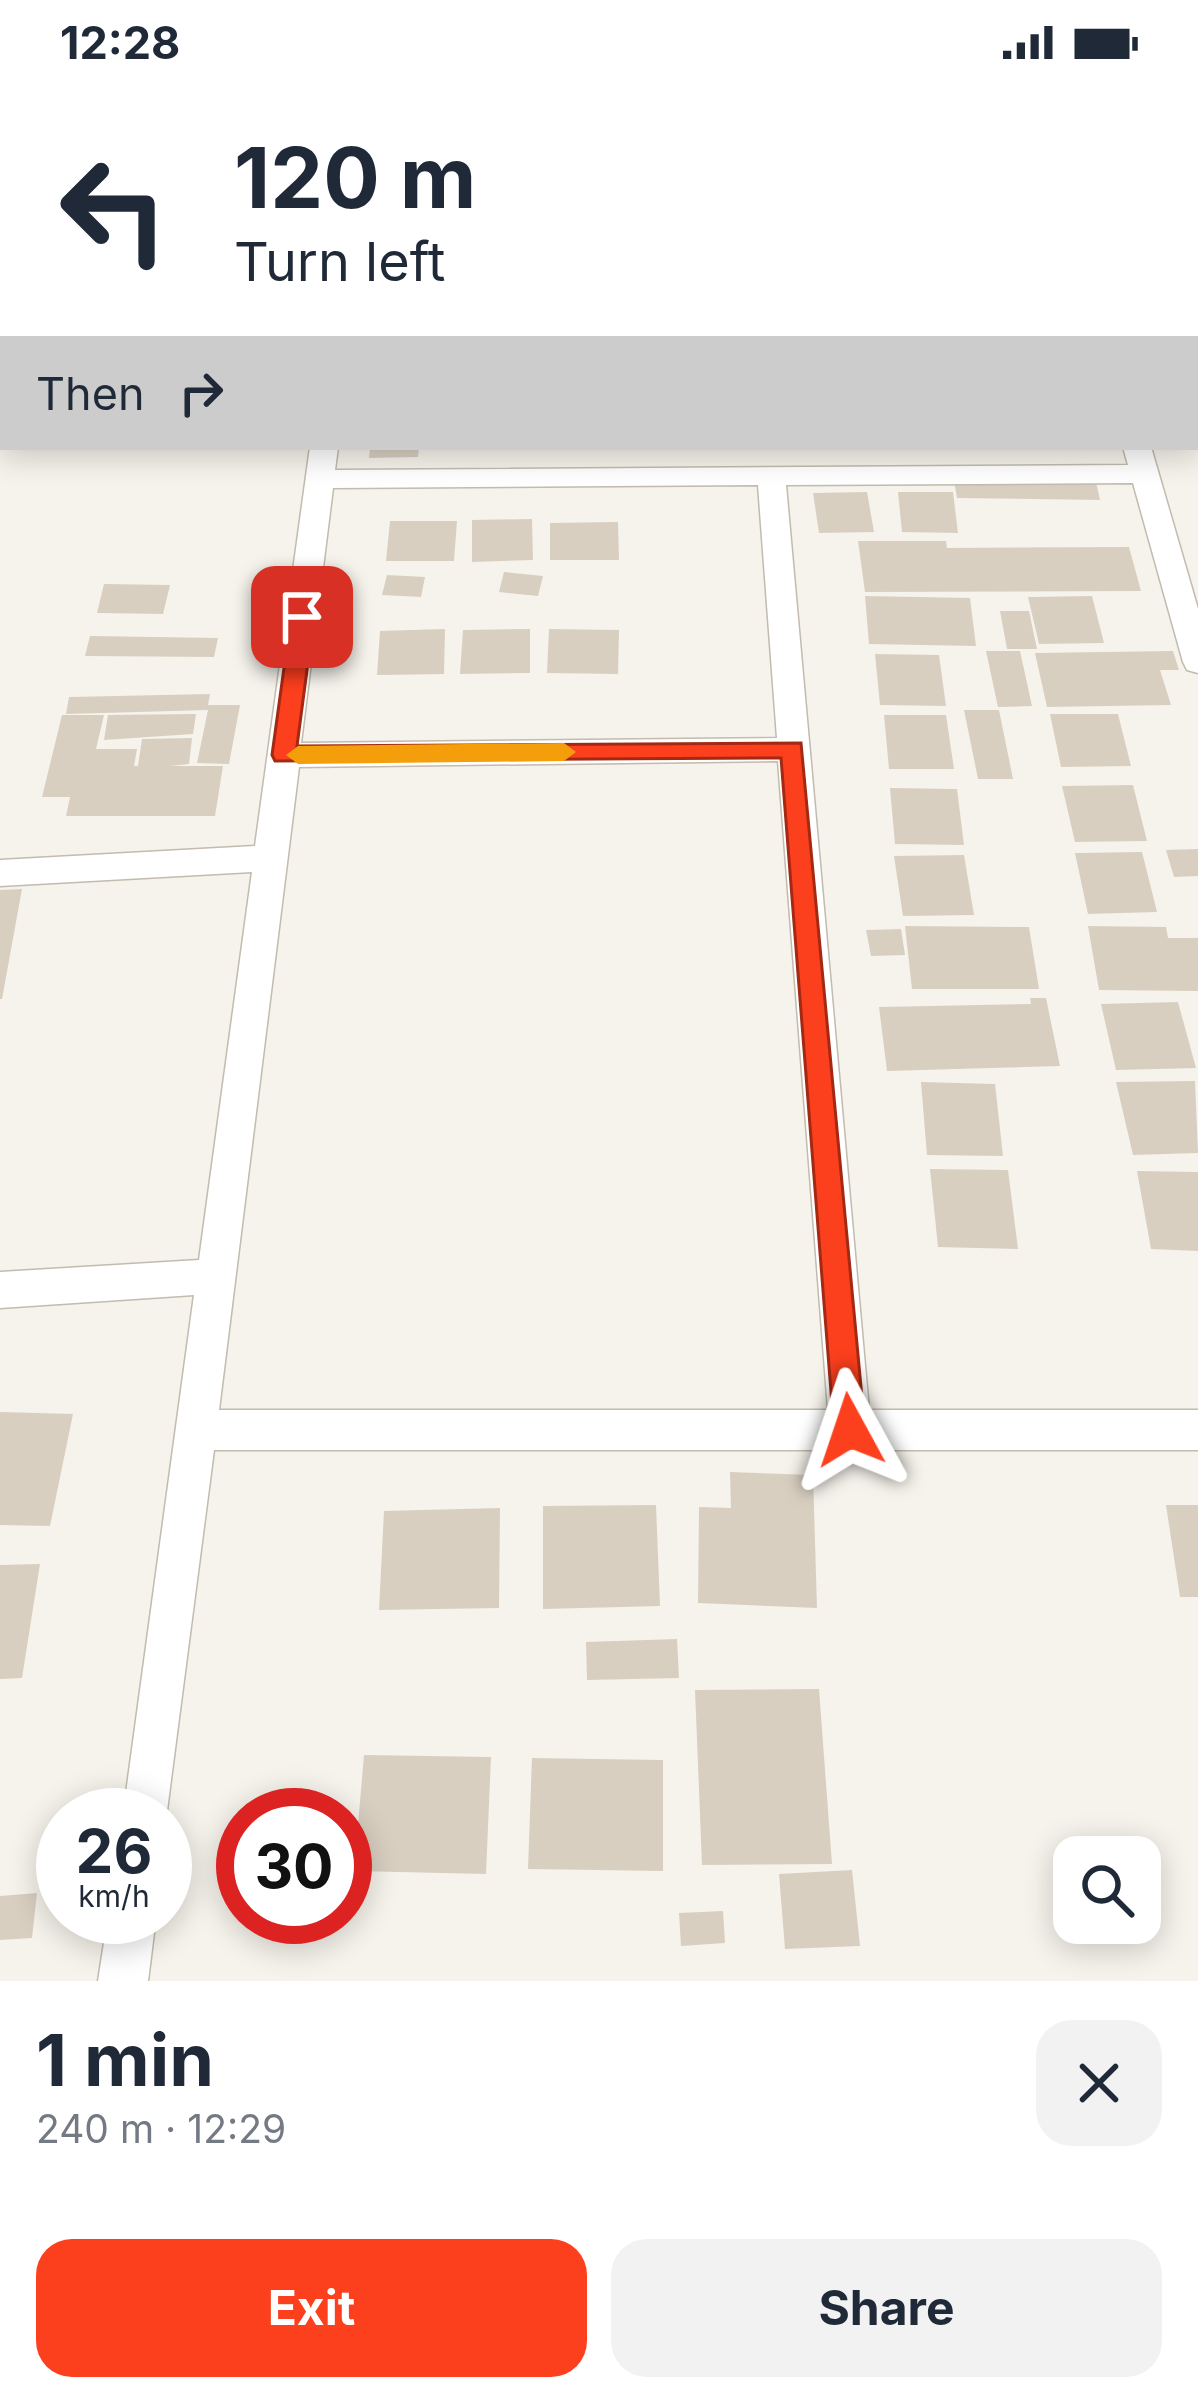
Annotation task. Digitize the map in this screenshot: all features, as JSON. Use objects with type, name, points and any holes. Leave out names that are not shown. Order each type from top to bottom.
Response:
[{"type":"street","points":[[150,1788],[322,463],[771,476],[1140,460],[1198,662]]},
{"type":"street","points":[[771,476],[850,1430]]},
{"type":"street","points":[[284,755],[792,749]]},
{"type":"street","points":[[0,873],[271,858]]},
{"type":"street","points":[[0,1290],[218,1276]]},
{"type":"street","points":[[199,1430],[1198,1430]]},
{"type":"street","points":[[123,1981],[128,1944]]},
{"type":"building","points":[[370,450],[419,450],[418,457],[369,458]]},
{"type":"building","points":[[954,481],[1096,482],[1100,500],[957,498]]},
{"type":"building","points":[[867,492],[874,532],[819,533],[813,493]]},
{"type":"building","points":[[898,492],[953,492],[958,533],[902,532]]},
{"type":"building","points":[[532,519],[533,560],[472,562],[472,520]]},
{"type":"building","points":[[390,521],[457,521],[454,561],[386,561]]},
{"type":"building","points":[[618,522],[619,560],[550,560],[550,523]]},
{"type":"building","points":[[858,541],[946,541],[947,548],[1129,547],[1141,591],[865,592]]},
{"type":"building","points":[[504,572],[543,576],[538,596],[499,592]]},
{"type":"building","points":[[387,575],[425,577],[421,597],[382,595]]},
{"type":"building","points":[[104,584],[170,585],[163,614],[97,613]]},
{"type":"building","points":[[865,596],[970,598],[976,646],[869,644]]},
{"type":"building","points":[[1092,596],[1104,643],[1039,644],[1028,597]]},
{"type":"building","points":[[1000,611],[1029,611],[1037,649],[1007,649]]},
{"type":"building","points":[[445,629],[444,674],[377,675],[380,631]]},
{"type":"building","points":[[530,629],[530,673],[460,674],[463,630]]},
{"type":"building","points":[[549,629],[619,630],[618,674],[547,673]]},
{"type":"building","points":[[90,636],[218,638],[214,657],[85,656]]},
{"type":"building","points":[[986,651],[1020,651],[1032,706],[998,707]]},
{"type":"building","points":[[1173,651],[1179,670],[1160,670],[1171,705],[1047,707],[1035,653]]},
{"type":"building","points":[[875,654],[939,655],[946,706],[880,705]]},
{"type":"building","points":[[210,694],[208,705],[240,705],[229,764],[197,763],[208,710],[66,714],[69,697]]},
{"type":"building","points":[[964,710],[999,710],[1013,779],[978,779]]},
{"type":"building","points":[[196,714],[193,734],[104,740],[108,715]]},
{"type":"building","points":[[1050,714],[1118,714],[1131,766],[1061,767]]},
{"type":"building","points":[[62,715],[104,715],[96,749],[137,749],[134,766],[138,766],[142,739],[192,738],[189,764],[170,766],[223,766],[215,816],[66,816],[70,797],[42,797]]},
{"type":"building","points":[[884,715],[946,715],[954,769],[889,769]]},
{"type":"building","points":[[1133,785],[1147,841],[1075,842],[1062,786]]},
{"type":"building","points":[[890,788],[957,789],[964,845],[895,844]]},
{"type":"building","points":[[1198,849],[1198,876],[1174,877],[1166,850]]},
{"type":"building","points":[[1142,852],[1157,912],[1088,914],[1075,853]]},
{"type":"building","points":[[964,855],[974,915],[903,916],[894,856]]},
{"type":"building","points":[[22,889],[2,999],[0,999],[0,890]]},
{"type":"building","points":[[905,926],[1029,927],[1039,989],[912,989]]},
{"type":"building","points":[[1088,926],[1166,927],[1168,938],[1198,938],[1198,991],[1099,990]]},
{"type":"building","points":[[901,929],[905,955],[871,956],[866,930]]},
{"type":"building","points":[[1030,998],[1046,998],[1060,1066],[887,1071],[879,1007],[1031,1004]]},
{"type":"building","points":[[1178,1002],[1196,1068],[1116,1070],[1101,1004]]},
{"type":"building","points":[[1195,1081],[1198,1153],[1133,1155],[1116,1082]]},
{"type":"building","points":[[921,1082],[995,1084],[1003,1156],[927,1155]]},
{"type":"building","points":[[930,1169],[1008,1170],[1018,1249],[938,1247]]},
{"type":"building","points":[[1137,1171],[1198,1172],[1198,1251],[1151,1249]]},
{"type":"building","points":[[0,1412],[73,1414],[50,1526],[0,1525]]},
{"type":"building","points":[[730,1472],[813,1475],[817,1608],[698,1603],[699,1507],[731,1508]]},
{"type":"building","points":[[656,1505],[660,1606],[543,1609],[543,1506]]},
{"type":"building","points":[[1166,1505],[1198,1505],[1198,1597],[1180,1597]]},
{"type":"building","points":[[500,1508],[499,1608],[379,1610],[384,1511]]},
{"type":"building","points":[[40,1564],[22,1678],[0,1679],[0,1565]]},
{"type":"building","points":[[677,1639],[679,1678],[587,1680],[586,1642]]},
{"type":"building","points":[[819,1689],[832,1864],[702,1865],[695,1690]]},
{"type":"building","points":[[364,1755],[491,1757],[486,1874],[372,1871],[372,1788],[361,1788]]},
{"type":"building","points":[[532,1758],[663,1760],[663,1871],[528,1869]]},
{"type":"building","points":[[852,1870],[860,1946],[785,1949],[779,1874]]},
{"type":"building","points":[[36,1893],[32,1938],[0,1940],[0,1896]]},
{"type":"building","points":[[723,1911],[725,1943],[681,1946],[679,1913]]},
{"type":"slow traffic","points":[[298,755],[564,752]]},
{"type":"route","points":[[302,617],[284,755],[792,749],[850,1430]]}]
